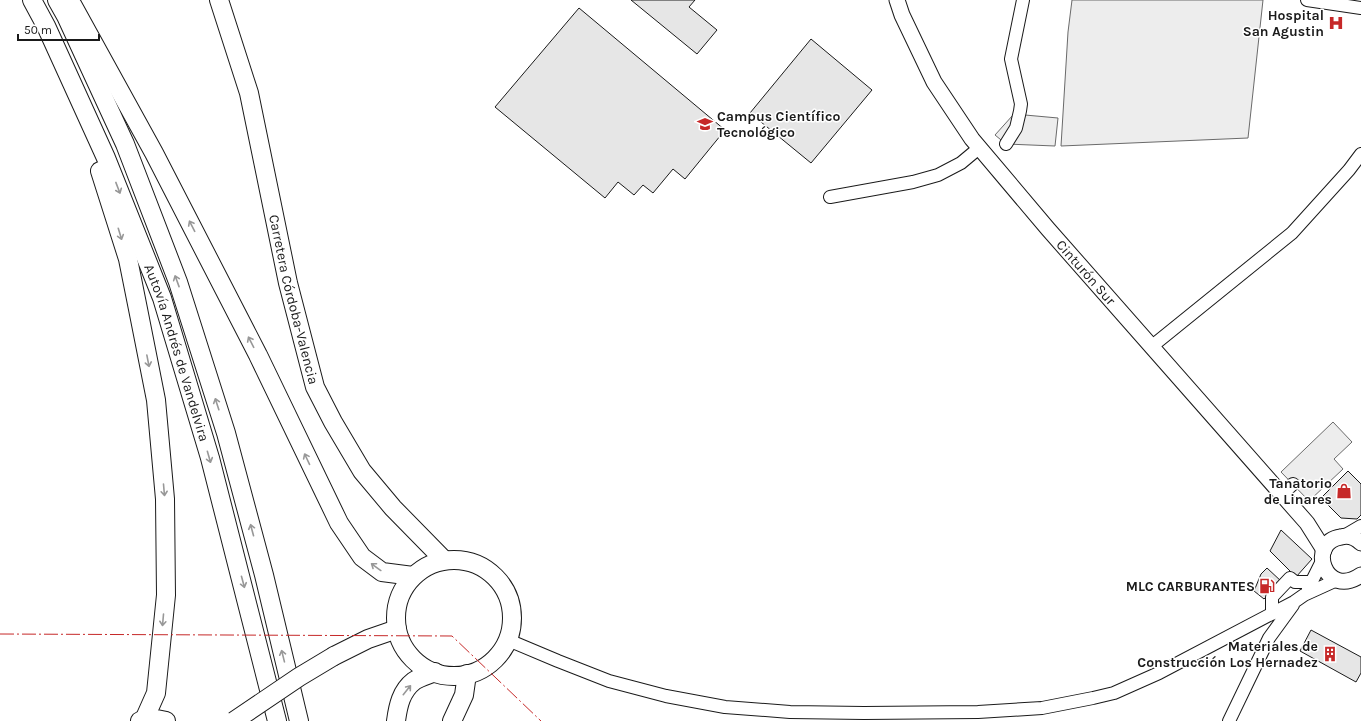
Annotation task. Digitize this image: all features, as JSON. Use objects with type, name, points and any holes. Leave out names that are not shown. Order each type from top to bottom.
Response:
[{"type":"highway","name":"Autovía Andrés de Vandelvira","points":[[32,0],[64,64],[106,158],[162,298],[210,458],[277,721]]},
{"type":"highway","name":"Autovía Andrés de Vandelvira","points":[[57,0],[66,16],[125,144],[178,282],[226,433],[264,574],[299,721]]},
{"type":"highway","points":[[70,0],[158,160],[258,355],[339,524],[362,557],[382,572],[413,576]]},
{"type":"highway","name":"Carretera Córdoba-Valencia","points":[[220,0],[249,93],[288,283],[315,387],[333,422],[362,471],[393,508],[444,560]]},
{"type":"highway","points":[[64,64],[128,259],[156,400],[164,499],[166,595],[156,693],[142,720],[166,721]]},
{"type":"highway","points":[[444,560],[460,560],[475,563],[488,571],[499,582],[507,595],[511,610],[512,625],[508,640],[501,652],[492,662],[480,670],[467,674],[451,676],[434,672],[421,666],[410,656],[402,643],[397,629],[396,615],[398,600],[404,587],[422,568],[444,560]]},
{"type":"highway","points":[[234,721],[299,677],[334,656],[368,639],[397,629]]},
{"type":"highway","points":[[396,721],[399,704],[404,692],[414,681],[434,672]]},
{"type":"highway","points":[[452,721],[464,695],[467,674]]},
{"type":"main road","name":"Cinturón Sur","points":[[897,0],[902,15],[934,82],[972,140],[1151,347],[1307,523],[1314,529],[1339,537],[1352,537],[1361,543]]},
{"type":"main road","name":"Cinturón Sur","points":[[1307,523],[1323,556],[1327,573],[1349,579]]},
{"type":"main road","points":[[1323,556],[1329,543],[1339,537]]},
{"type":"main road","points":[[1349,579],[1361,590]]},
{"type":"street","points":[[1006,144],[1016,128],[1021,104],[1012,59],[1023,0]]},
{"type":"street","points":[[1307,0],[1361,8]]},
{"type":"street","points":[[830,197],[913,182],[938,175],[960,163],[979,148]]},
{"type":"street","points":[[1151,347],[1292,233],[1355,170],[1361,154]]},
{"type":"street","points":[[1281,495],[1293,484]]},
{"type":"street","points":[[1339,537],[1361,526]]},
{"type":"street","points":[[1229,721],[1269,638],[1312,582],[1323,556]]},
{"type":"street","points":[[1272,614],[1272,597],[1290,578],[1295,582],[1312,582]]},
{"type":"street","points":[[508,640],[609,681],[666,696],[725,707],[790,712],[864,713],[978,712],[1042,708],[1114,693],[1159,673],[1299,599],[1349,579]]},
{"type":"shaded area","points":[[1072,0],[1263,0],[1248,138],[1061,146],[1068,32]]},
{"type":"shaded area","points":[[1018,103],[1024,104],[1025,115],[1058,118],[1055,146],[1006,144],[995,135],[1013,115]]},
{"type":"shaded area","points":[[1333,422],[1352,442],[1334,459],[1343,469],[1309,501],[1281,472]]},
{"type":"building","points":[[631,0],[695,0],[689,7],[717,30],[697,54]]},
{"type":"building","points":[[579,8],[725,130],[685,179],[673,169],[653,193],[643,185],[634,195],[618,182],[605,198],[495,107]]},
{"type":"building","points":[[811,39],[872,90],[811,163],[750,113]]},
{"type":"building","name":"Tanatorio de Linares","points":[[1348,471],[1361,484],[1361,515],[1357,519],[1341,518],[1321,498]]},
{"type":"building","points":[[1281,530],[1312,559],[1296,577],[1270,551]]},
{"type":"building","name":"MLC CARBURANTES","points":[[1267,568],[1282,582],[1264,599],[1254,591],[1261,574]]},
{"type":"building","name":"Materiales de Construcción Los Hernadez","points":[[1311,630],[1361,657],[1361,673],[1356,682],[1300,651]]},
{"type":"power","points":[[0,634],[452,636],[541,721]]},
{"type":"place","name":"Hospital San Agustin","points":[[1336,23]]},
{"type":"place","name":"Campus Científico Tecnológico","points":[[705,124]]},
{"type":"place","name":"Tanatorio de Linares","points":[[1344,491]]},
{"type":"place","name":"MLC CARBURANTES","points":[[1267,586]]},
{"type":"place","name":"Materiales de Construcción Los Hernadez","points":[[1330,654]]}]
